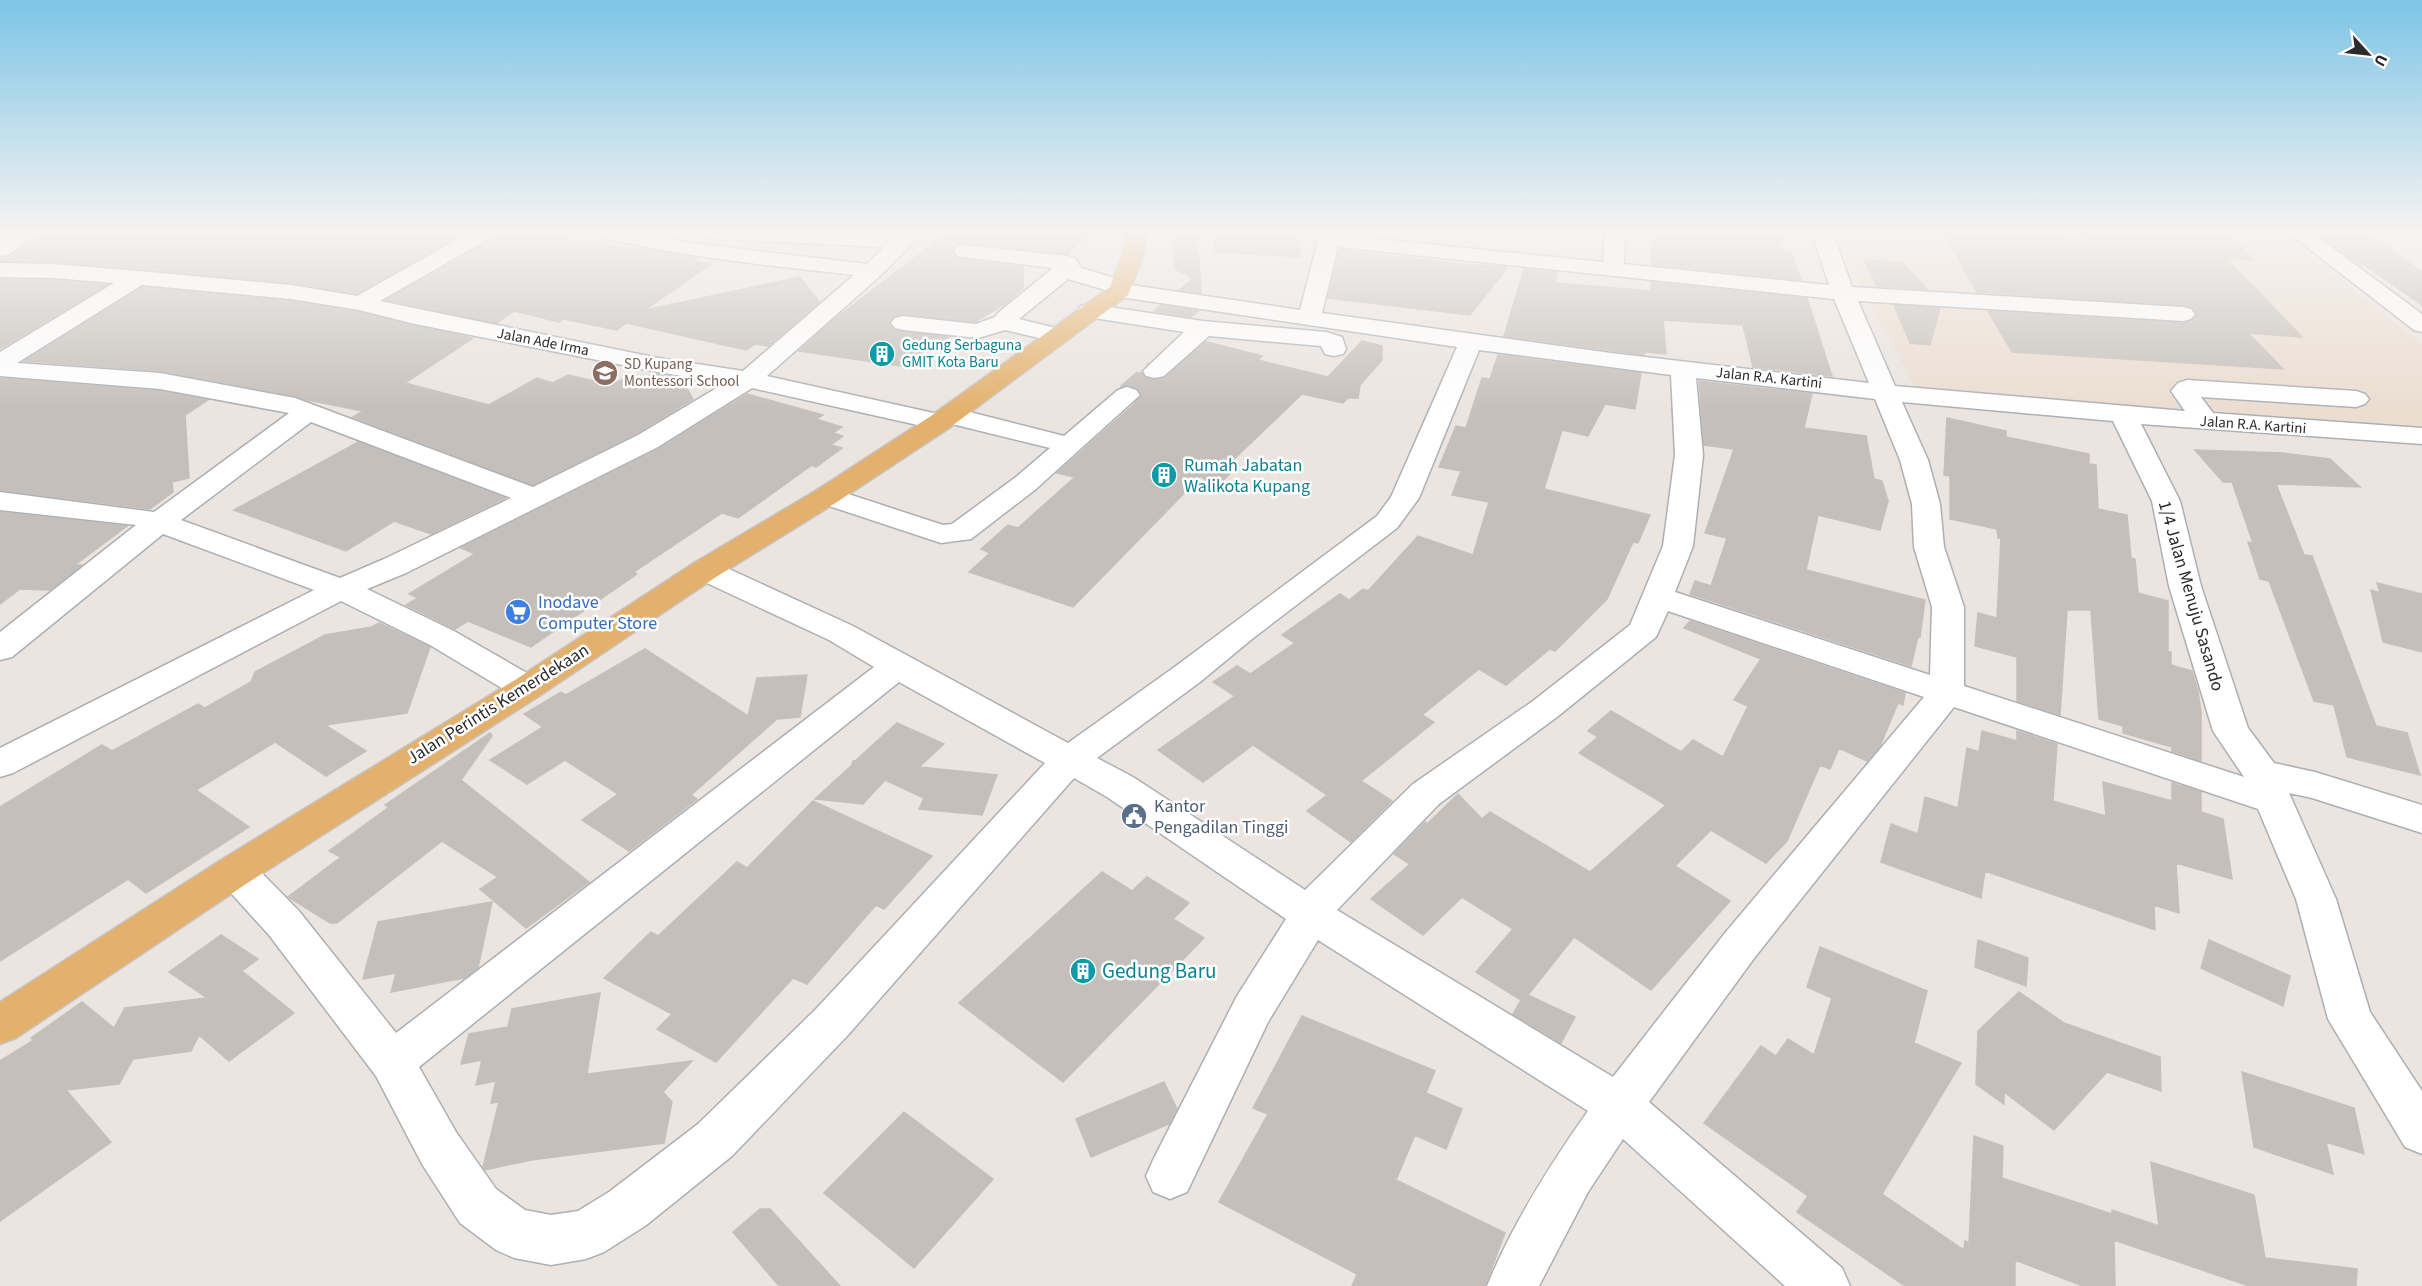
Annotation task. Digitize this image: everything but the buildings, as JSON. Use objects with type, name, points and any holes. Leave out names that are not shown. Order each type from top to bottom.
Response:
[{"type":"main road","name":"Jalan Perintis Kemerdekaan","points":[[0,1025],[235,872],[527,688],[705,570],[827,496],[945,419],[1116,291]]},
{"type":"street","points":[[0,363],[117,291]]},
{"type":"street","name":"Jalan Ade Irma","points":[[280,291],[360,303],[449,324],[658,365],[748,379],[1069,445]]},
{"type":"street","points":[[360,303],[381,291]]},
{"type":"street","points":[[0,764],[341,589],[395,566],[648,441],[748,379],[849,291]]},
{"type":"street","points":[[1008,321],[1007,317],[1038,291]]},
{"type":"street","name":"Jalan R.A. Kartini","points":[[1139,291],[1309,318],[1683,369],[2123,415],[2422,436]]},
{"type":"street","points":[[1309,318],[1315,291]]},
{"type":"street","points":[[1822,291],[2183,314]]},
{"type":"street","points":[[2376,291],[2422,325]]},
{"type":"street","points":[[1514,1286],[1524,1260],[1571,1176],[1619,1105],[1740,945],[1947,692],[1948,607],[1929,547],[1926,504],[1914,460],[1842,293]]},
{"type":"street","points":[[1089,311],[1203,328],[1326,339],[1333,342],[1334,349]]},
{"type":"street","points":[[903,322],[978,331],[1008,321]]},
{"type":"street","points":[[1008,321],[1010,324],[1056,335]]},
{"type":"street","points":[[1155,371],[1203,328]]},
{"type":"street","points":[[235,872],[284,923],[392,1062],[439,1148],[478,1206],[514,1233],[551,1240],[586,1234],[627,1209],[715,1140],[832,1022],[1070,759],[1188,674],[1240,632],[1387,522],[1405,498],[1471,341]]},
{"type":"street","points":[[0,369],[160,381],[295,406],[535,497]]},
{"type":"street","points":[[1170,1176],[1259,996],[1282,954],[1310,914],[1426,794],[1545,709],[1644,630],[1678,546],[1689,455],[1683,369]]},
{"type":"street","points":[[2206,422],[2184,391],[2187,388],[2356,399]]},
{"type":"street","points":[[827,496],[941,534],[960,533],[1026,483],[1127,395]]},
{"type":"street","points":[[0,649],[159,522],[308,412]]},
{"type":"street","name":"1/4 Jalan Menuju Sasando","points":[[2123,415],[2166,501],[2185,586],[2231,731],[2267,787],[2316,899],[2350,1019],[2422,1132]]},
{"type":"street","points":[[0,501],[140,517],[159,522],[341,589],[442,638],[527,688]]},
{"type":"street","points":[[705,570],[841,633],[1120,788],[1310,914],[1619,1105],[1694,1174],[1824,1286]]},
{"type":"street","points":[[1657,597],[1947,692],[2267,787],[2315,785],[2422,819]]},
{"type":"street","points":[[392,1062],[897,666]]},
{"type":"shaded area","points":[[1863,291],[2355,291],[2422,344],[2422,427],[1920,396]]},
{"type":"tunnel","points":[[1127,395],[1155,371]]},
{"type":"place","name":"Gedung Serbaguna GMIT Kota Baru","points":[[882,354]]},
{"type":"place","name":"SD Kupang Montessori School","points":[[605,373]]},
{"type":"place","name":"Rumah Jabatan Walikota Kupang","points":[[1164,475]]},
{"type":"place","name":"Inodave Computer Store","points":[[518,612]]},
{"type":"place","name":"Kantor Pengadilan Tinggi","points":[[1134,816]]},
{"type":"place","name":"Gedung Baru","points":[[1083,971]]}]
